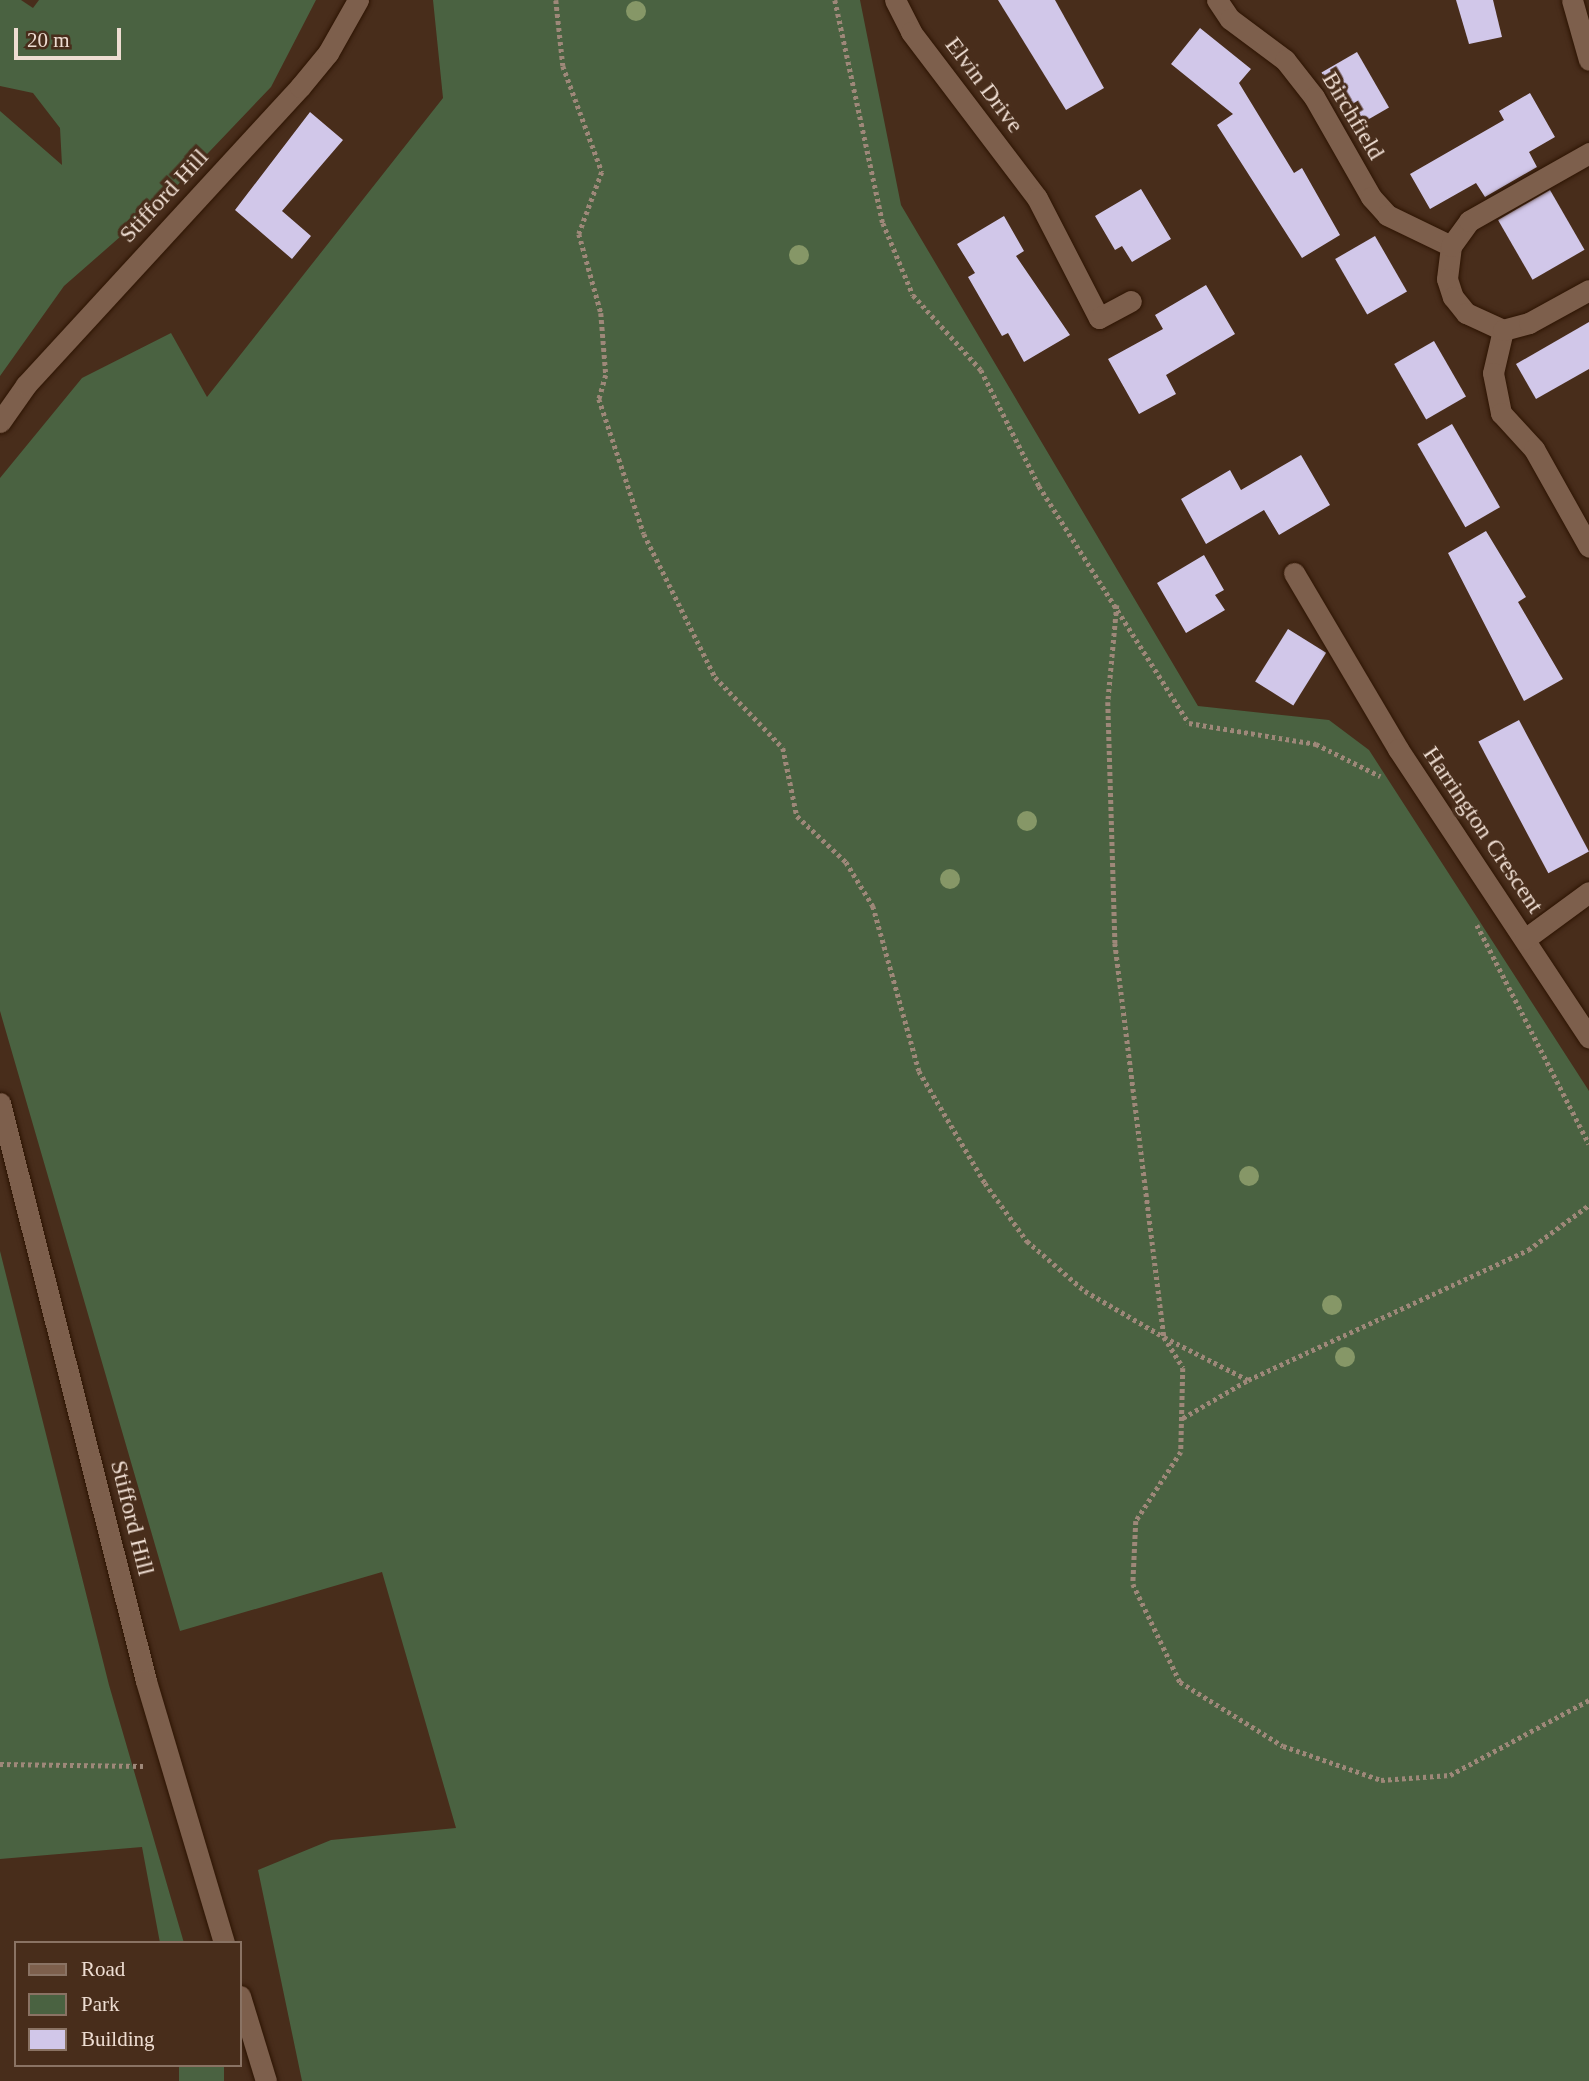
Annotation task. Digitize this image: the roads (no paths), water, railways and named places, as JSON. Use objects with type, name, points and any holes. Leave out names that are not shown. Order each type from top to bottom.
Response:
[{"type":"street","name":"Stifford Hill","points":[[0,422],[26,385],[300,87],[328,53],[358,0]]},
{"type":"street","name":"Elvin Drive","points":[[895,0],[911,32],[1037,198],[1099,317],[1131,301]]},
{"type":"street","name":"Birchfield","points":[[1217,0],[1230,19],[1293,69],[1387,215],[1451,246]]},
{"type":"street","points":[[1572,0],[1589,60]]},
{"type":"street","points":[[1589,153],[1469,221],[1451,246],[1447,279],[1453,297],[1466,313],[1503,330],[1529,323],[1589,290]]},
{"type":"street","points":[[1503,330],[1493,373],[1501,413],[1534,449],[1589,547]]},
{"type":"street","name":"Harrington Crescent","points":[[1294,573],[1398,749],[1589,1038]]},
{"type":"street","name":"Harrington Crescent","points":[[1525,939],[1589,892]]},
{"type":"street","name":"Stifford Hill","points":[[0,1103],[171,1769],[222,1941]]},
{"type":"street","points":[[242,2003],[265,2081]]}]
